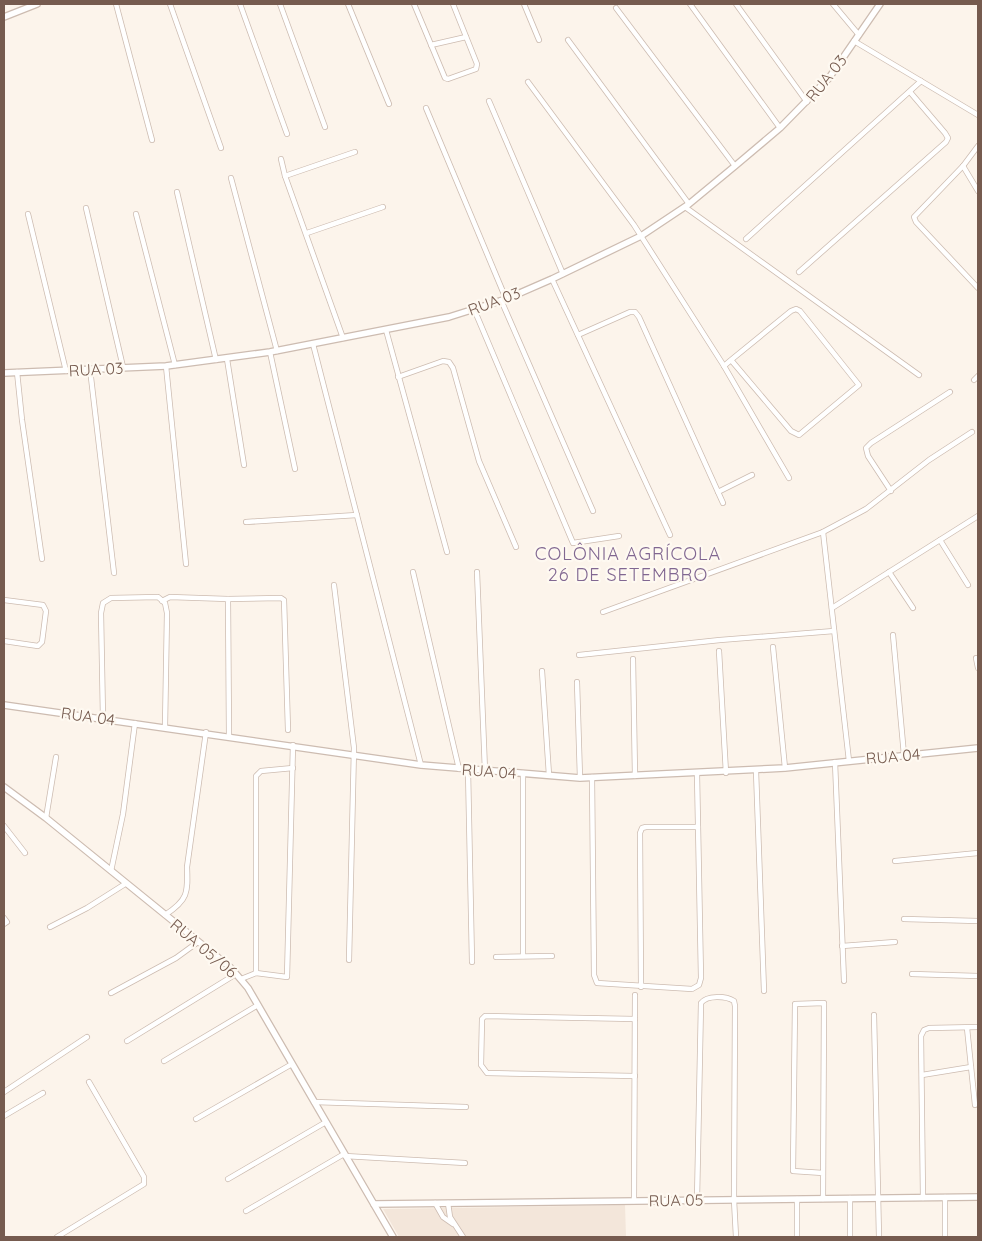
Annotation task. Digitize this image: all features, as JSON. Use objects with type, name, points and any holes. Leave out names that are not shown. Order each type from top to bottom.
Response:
[{"type":"street","points":[[4,17],[37,4]]},
{"type":"street","points":[[116,4],[152,140]]},
{"type":"street","points":[[170,4],[221,148]]},
{"type":"street","points":[[240,4],[288,134]]},
{"type":"street","points":[[280,4],[325,127]]},
{"type":"street","points":[[348,4],[389,104]]},
{"type":"street","points":[[414,4],[445,78],[448,79],[476,70],[477,64],[453,4]]},
{"type":"street","points":[[524,4],[539,40]]},
{"type":"street","points":[[690,4],[780,128]]},
{"type":"street","points":[[736,4],[807,102]]},
{"type":"street","points":[[833,4],[859,35]]},
{"type":"street","name":"RUA 03","points":[[4,373],[166,366],[277,351],[449,317],[503,299],[564,274],[641,236],[687,205],[780,128],[829,78],[880,4]]},
{"type":"street","points":[[616,8],[735,166]]},
{"type":"street","points":[[432,45],[466,37]]},
{"type":"street","points":[[568,40],[687,205],[919,375]]},
{"type":"street","points":[[854,42],[978,115]]},
{"type":"street","points":[[746,239],[921,81]]},
{"type":"street","points":[[528,82],[641,236],[724,366],[789,478]]},
{"type":"street","points":[[799,272],[946,142],[948,138],[945,133],[910,92]]},
{"type":"street","points":[[489,102],[564,274]]},
{"type":"street","points":[[426,108],[503,299],[593,511]]},
{"type":"street","points":[[978,146],[963,166],[914,217],[916,222],[978,288]]},
{"type":"street","points":[[285,176],[355,152]]},
{"type":"street","points":[[281,159],[285,176],[343,338]]},
{"type":"street","points":[[963,166],[978,192]]},
{"type":"street","points":[[232,178],[277,351]]},
{"type":"street","points":[[177,192],[216,360]]},
{"type":"street","points":[[307,233],[384,207]]},
{"type":"street","points":[[86,208],[123,367]]},
{"type":"street","points":[[28,214],[66,371]]},
{"type":"street","points":[[136,214],[175,365]]},
{"type":"street","points":[[552,279],[670,535]]},
{"type":"street","points":[[474,309],[573,543],[619,536]]},
{"type":"street","points":[[724,366],[731,360],[791,311],[796,309],[800,311],[859,385],[799,435],[791,432],[731,360]]},
{"type":"street","points":[[578,335],[630,312],[635,312],[723,503]]},
{"type":"street","points":[[386,330],[447,552]]},
{"type":"street","points":[[313,344],[421,765]]},
{"type":"street","points":[[270,352],[295,469]]},
{"type":"street","points":[[228,359],[244,465]]},
{"type":"street","points":[[398,377],[443,361],[449,362],[453,368],[478,461],[516,547]]},
{"type":"street","points":[[166,366],[186,564]]},
{"type":"street","points":[[90,369],[114,573]]},
{"type":"street","points":[[17,372],[42,559]]},
{"type":"street","points":[[974,380],[978,376]]},
{"type":"street","points":[[891,491],[868,456],[866,448],[950,392]]},
{"type":"street","points":[[603,612],[823,532],[866,509],[929,460],[972,432]]},
{"type":"street","points":[[718,492],[752,475]]},
{"type":"street","points":[[246,522],[358,515]]},
{"type":"street","points":[[832,608],[978,516]]},
{"type":"street","points":[[823,532],[849,760]]},
{"type":"street","points":[[940,540],[968,585]]},
{"type":"street","points":[[413,572],[459,769]]},
{"type":"street","points":[[477,572],[485,771]]},
{"type":"street","points":[[889,572],[913,608]]},
{"type":"street","points":[[334,585],[353,754],[350,960]]},
{"type":"street","points":[[103,718],[101,612],[103,603],[111,598],[158,597],[162,601],[167,613],[165,727]]},
{"type":"street","points":[[162,601],[170,597],[281,598],[284,600],[288,730]]},
{"type":"street","points":[[228,599],[230,736]]},
{"type":"street","points":[[4,600],[43,605],[46,611],[42,642],[38,646],[4,641]]},
{"type":"street","points":[[579,655],[720,640],[834,631]]},
{"type":"street","points":[[893,635],[904,755]]},
{"type":"street","points":[[773,647],[785,768]]},
{"type":"street","points":[[719,651],[726,773]]},
{"type":"street","points":[[976,658],[978,668]]},
{"type":"street","points":[[633,659],[635,776]]},
{"type":"street","points":[[542,671],[549,775]]},
{"type":"street","points":[[577,682],[580,778]]},
{"type":"street","name":"RUA 04","points":[[4,705],[206,732],[421,765],[580,778],[726,773],[978,748]]},
{"type":"street","points":[[111,871],[123,814],[135,723]]},
{"type":"street","points":[[165,915],[185,899],[188,889],[187,867],[206,732]]},
{"type":"street","points":[[241,979],[256,973],[287,977],[294,745]]},
{"type":"street","points":[[46,818],[56,757]]},
{"type":"street","points":[[835,762],[844,981]]},
{"type":"street","points":[[256,973],[256,776],[260,771],[293,768]]},
{"type":"street","points":[[468,770],[472,962]]},
{"type":"street","points":[[756,770],[764,991]]},
{"type":"street","points":[[523,773],[523,956]]},
{"type":"street","points":[[592,777],[594,975],[597,983],[600,985],[692,988],[699,985],[701,978],[697,774]]},
{"type":"street","name":"RUA 05/06","points":[[4,787],[46,818],[241,979],[393,1237]]},
{"type":"street","points":[[4,826],[25,853]]},
{"type":"street","points":[[642,986],[640,833],[642,828],[646,826],[698,827]]},
{"type":"street","points":[[895,861],[978,852]]},
{"type":"street","points":[[50,927],[87,908],[125,884]]},
{"type":"street","points":[[4,918],[7,922],[4,924]]},
{"type":"street","points":[[904,919],[978,922]]},
{"type":"street","points":[[111,994],[176,958],[198,942]]},
{"type":"street","points":[[842,946],[895,942]]},
{"type":"street","points":[[496,958],[552,956]]},
{"type":"street","points":[[127,1041],[236,974]]},
{"type":"street","points":[[912,974],[978,976]]},
{"type":"street","points":[[634,1201],[635,995]]},
{"type":"street","points":[[697,1200],[701,1003],[708,998],[730,998],[734,1001],[735,1006],[734,1200],[736,1237]]},
{"type":"street","points":[[822,1199],[823,1173],[824,1003],[795,1004],[793,1171],[823,1173]]},
{"type":"street","points":[[164,1061],[258,1005]]},
{"type":"street","points":[[874,1014],[879,1237]]},
{"type":"street","points":[[635,1019],[485,1016],[482,1019],[481,1065],[487,1073],[635,1076]]},
{"type":"street","points":[[924,1198],[921,1036],[924,1030],[929,1028],[978,1027]]},
{"type":"street","points":[[967,1028],[975,1105]]},
{"type":"street","points":[[4,1092],[87,1037]]},
{"type":"street","points":[[196,1119],[292,1064]]},
{"type":"street","points":[[922,1075],[971,1067]]},
{"type":"street","points":[[57,1237],[144,1184],[144,1177],[89,1082]]},
{"type":"street","points":[[4,1116],[43,1094]]},
{"type":"street","points":[[314,1102],[466,1108]]},
{"type":"street","points":[[228,1178],[326,1122]]},
{"type":"street","points":[[246,1211],[345,1155],[465,1163]]},
{"type":"street","points":[[945,1197],[945,1237]]},
{"type":"street","name":"RUA 05","points":[[374,1204],[978,1197]]},
{"type":"street","points":[[850,1198],[850,1237]]},
{"type":"street","points":[[797,1199],[797,1237]]},
{"type":"street","points":[[435,1203],[442,1217],[456,1226]]},
{"type":"street","points":[[448,1203],[450,1217],[463,1237]]},
{"type":"shaded area","points":[[625,1205],[626,1237],[399,1237],[383,1209]]},
{"type":"district","name":"COLÔNIA AGRÍCOLA 26 DE SETEMBRO","points":[[628,564]]}]
